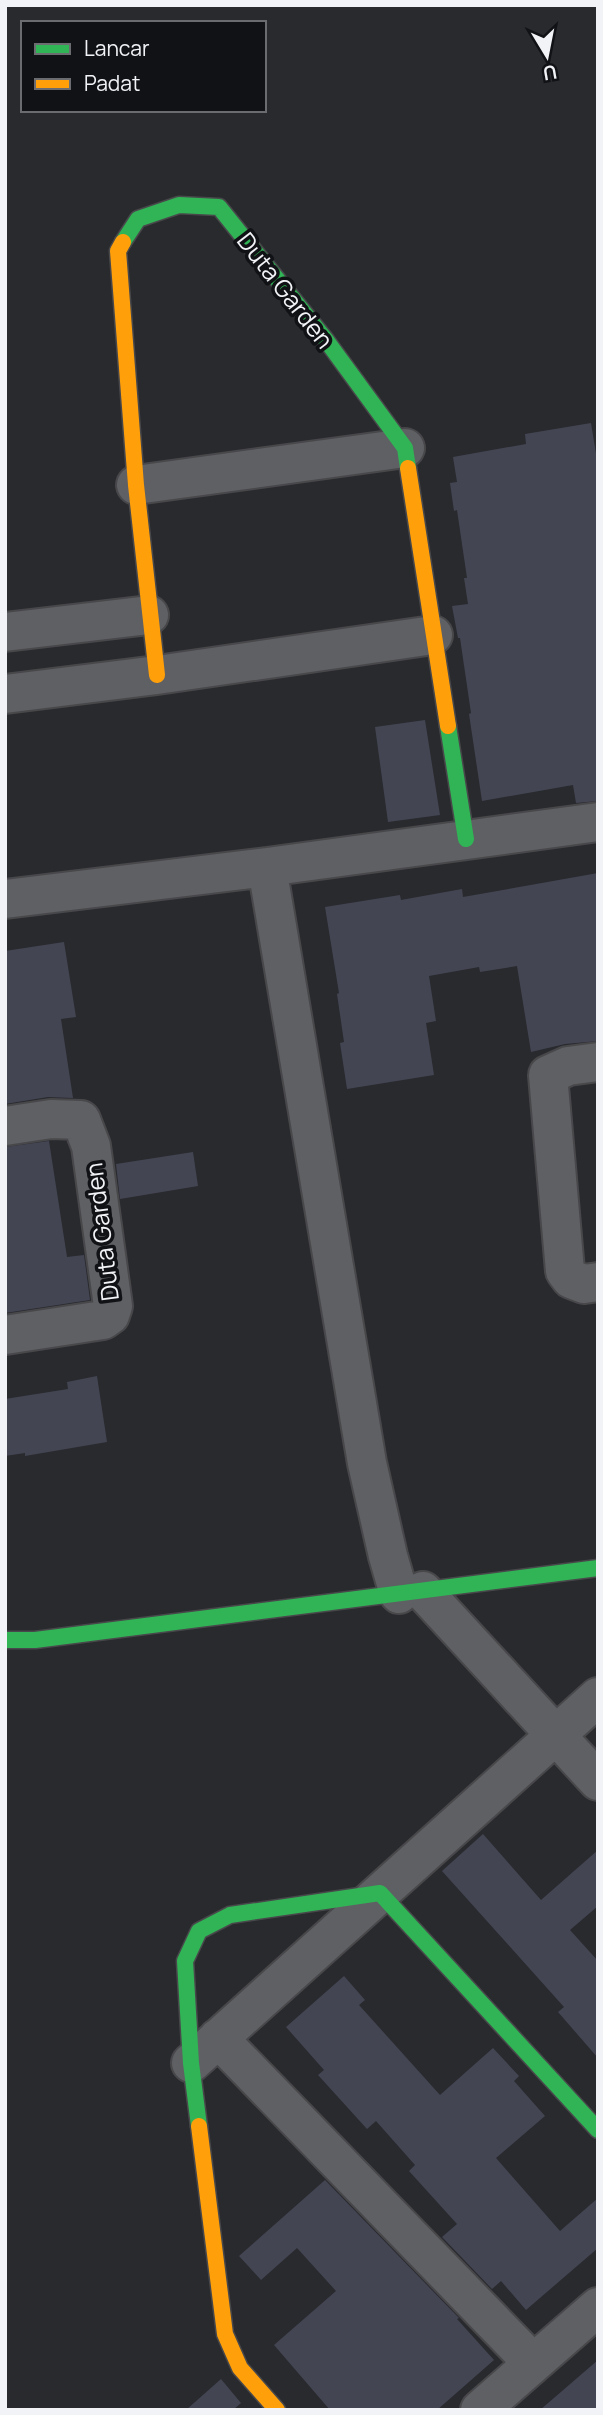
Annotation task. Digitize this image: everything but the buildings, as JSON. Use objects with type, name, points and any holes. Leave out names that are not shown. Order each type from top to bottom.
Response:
[{"type":"street","name":"Duta Garden","points":[[157,675],[136,485],[118,251],[138,219],[179,205],[219,207],[326,340],[405,448],[466,839]]},
{"type":"street","points":[[136,485],[405,448]]},
{"type":"street","points":[[5,632],[149,615]]},
{"type":"street","points":[[5,694],[433,635]]},
{"type":"street","points":[[5,899],[598,822]]},
{"type":"street","points":[[267,867],[367,1463],[388,1556],[411,1592],[598,1782]]},
{"type":"street","points":[[598,1062],[568,1066],[548,1075],[565,1270],[571,1279],[584,1284],[598,1282]]},
{"type":"street","name":"Duta Garden","points":[[5,1126],[51,1119],[81,1120],[91,1146],[113,1306],[110,1315],[103,1320],[5,1335]]},
{"type":"street","points":[[5,1640],[35,1640],[598,1568]]},
{"type":"street","points":[[5,1650],[35,1640]]},
{"type":"street","points":[[204,2050],[598,1697]]},
{"type":"street","points":[[277,2410],[240,2368],[225,2334],[204,2050],[185,1961],[199,1931],[230,1915],[380,1894]]},
{"type":"street","points":[[380,1894],[598,2130]]},
{"type":"street","points":[[204,2050],[533,2363]]},
{"type":"street","points":[[480,2410],[598,2306]]},
{"type":"traffic: fast","points":[[123,242],[138,219],[179,205],[219,207],[326,340],[405,448],[408,468]]},
{"type":"traffic: fast","points":[[448,726],[466,839]]},
{"type":"traffic: fast","points":[[5,1640],[35,1640],[598,1568]]},
{"type":"traffic: fast","points":[[199,2126],[191,2063],[185,1961],[199,1931],[230,1915],[380,1893],[598,2130]]},
{"type":"traffic: slow","points":[[123,242],[118,251],[136,485],[157,675]]},
{"type":"traffic: slow","points":[[408,468],[448,726]]},
{"type":"traffic: slow","points":[[199,2126],[225,2334],[240,2368],[277,2410]]}]
